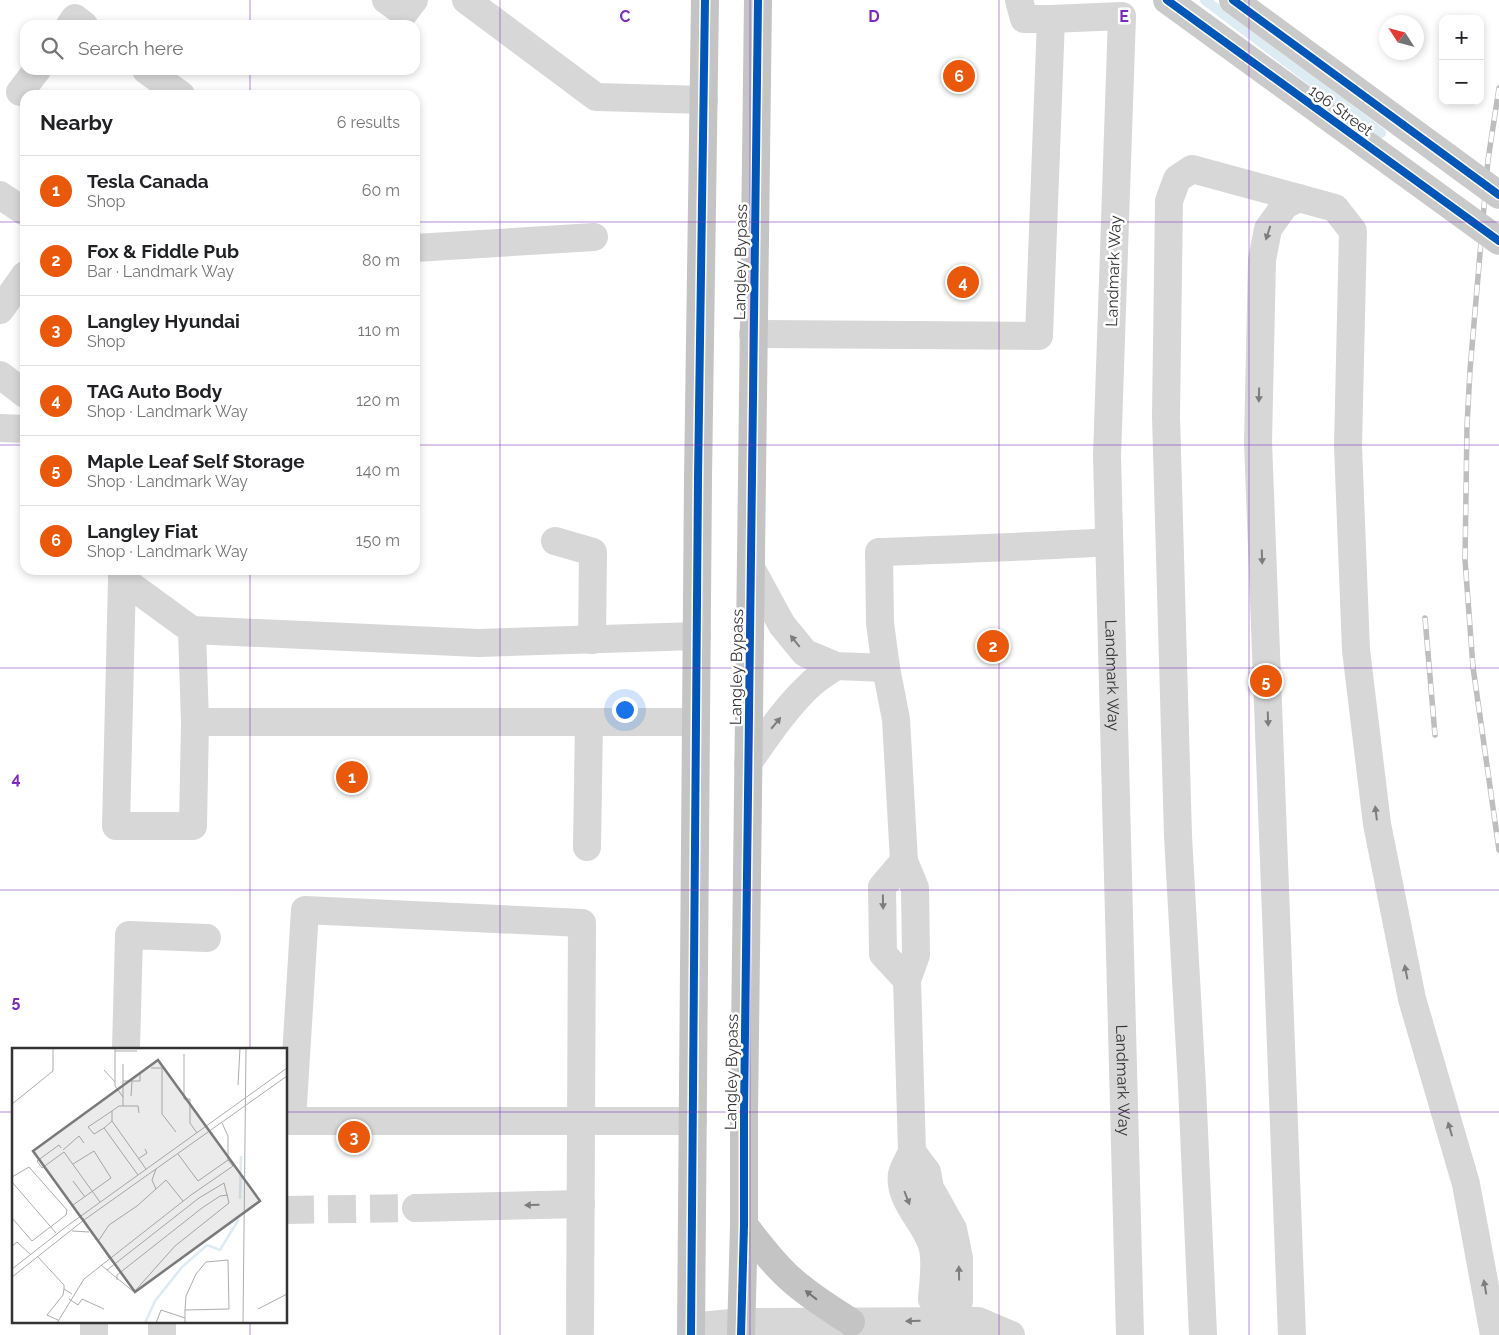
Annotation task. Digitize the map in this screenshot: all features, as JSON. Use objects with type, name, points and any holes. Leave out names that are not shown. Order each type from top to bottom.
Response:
[{"type":"highway","points":[[691,1331],[704,0]]},
{"type":"highway","name":"Langley Bypass","points":[[741,1329],[744,1225],[758,0]]},
{"type":"highway","points":[[744,1225],[766,1253],[792,1281],[817,1300],[852,1322]]},
{"type":"main road","name":"196 Street","points":[[1167,0],[1499,241]]},
{"type":"main road","name":"196 Street","points":[[1233,0],[1499,195]]},
{"type":"street","points":[[386,0],[404,13],[414,0]]},
{"type":"street","points":[[466,0],[596,97],[704,100]]},
{"type":"street","points":[[753,334],[1040,336],[1051,19],[1024,19],[1019,0]]},
{"type":"street","name":"Landmark Way","points":[[1051,19],[1122,16],[1107,456],[1130,1335]]},
{"type":"street","points":[[22,90],[33,75]]},
{"type":"street","points":[[153,75],[174,90]]},
{"type":"street","points":[[1202,1335],[1192,1086],[1178,836],[1166,416],[1169,201],[1177,179],[1192,169],[1335,208],[1352,231],[1348,446],[1356,650],[1376,814],[1412,999],[1466,1184],[1494,1335]]},
{"type":"street","points":[[0,195],[20,209]]},
{"type":"street","points":[[1292,1335],[1258,442],[1262,260],[1268,229],[1285,205],[1299,198]]},
{"type":"street","points":[[420,248],[594,237]]},
{"type":"street","points":[[0,375],[20,390]]},
{"type":"street","points":[[0,428],[20,430]]},
{"type":"street","points":[[555,541],[593,552],[592,640]]},
{"type":"street","points":[[953,1320],[932,1299],[934,1260],[932,1246],[928,1234],[908,1203],[902,1174],[912,1152],[907,980],[916,955],[915,888],[904,861],[896,719],[880,623],[879,552],[964,548],[1018,548],[1109,542]]},
{"type":"street","points":[[751,568],[782,626],[805,653],[836,666],[886,668]]},
{"type":"street","points":[[122,575],[116,826],[193,826],[194,722],[192,630]]},
{"type":"street","points":[[123,575],[192,630],[478,643],[697,636]]},
{"type":"street","points":[[748,763],[770,731],[811,684],[836,666]]},
{"type":"street","points":[[194,722],[696,722]]},
{"type":"street","points":[[587,847],[589,722]]},
{"type":"street","points":[[580,1333],[581,1204],[581,1121],[582,923],[306,910],[289,1120],[581,1121],[692,1121]]},
{"type":"street","points":[[126,1048],[129,934],[206,938]]},
{"type":"street","points":[[416,1208],[581,1204]]},
{"type":"street","points":[[691,1331],[852,1322],[953,1320],[978,1321],[1011,1335]]},
{"type":"street","points":[[94,1322],[94,1335]]},
{"type":"street","points":[[162,1322],[162,1335]]},
{"type":"waterway","points":[[1205,0],[1381,133]]},
{"type":"tunnel","points":[[288,1210],[416,1208]]},
{"type":"railway","points":[[1499,88],[1488,160],[1470,370],[1467,426],[1465,560],[1473,667],[1499,850]]},
{"type":"railway","points":[[1425,618],[1435,735]]},
{"type":"cycle path","points":[[691,1335],[698,478],[705,0]]},
{"type":"cycle path","points":[[741,1335],[744,1225],[758,0]]},
{"type":"cycle path","points":[[1167,0],[1499,241]]},
{"type":"cycle path","points":[[1233,0],[1499,195]]},
{"type":"place","name":"Langley Fiat","points":[[959,76]]},
{"type":"place","name":"TAG Auto Body","points":[[963,282]]},
{"type":"place","name":"Fox & Fiddle Pub","points":[[993,646]]},
{"type":"place","name":"Maple Leaf Self Storage","points":[[1266,681]]},
{"type":"place","name":"Tesla Canada","points":[[352,777]]},
{"type":"place","name":"Langley Hyundai","points":[[354,1137]]}]
